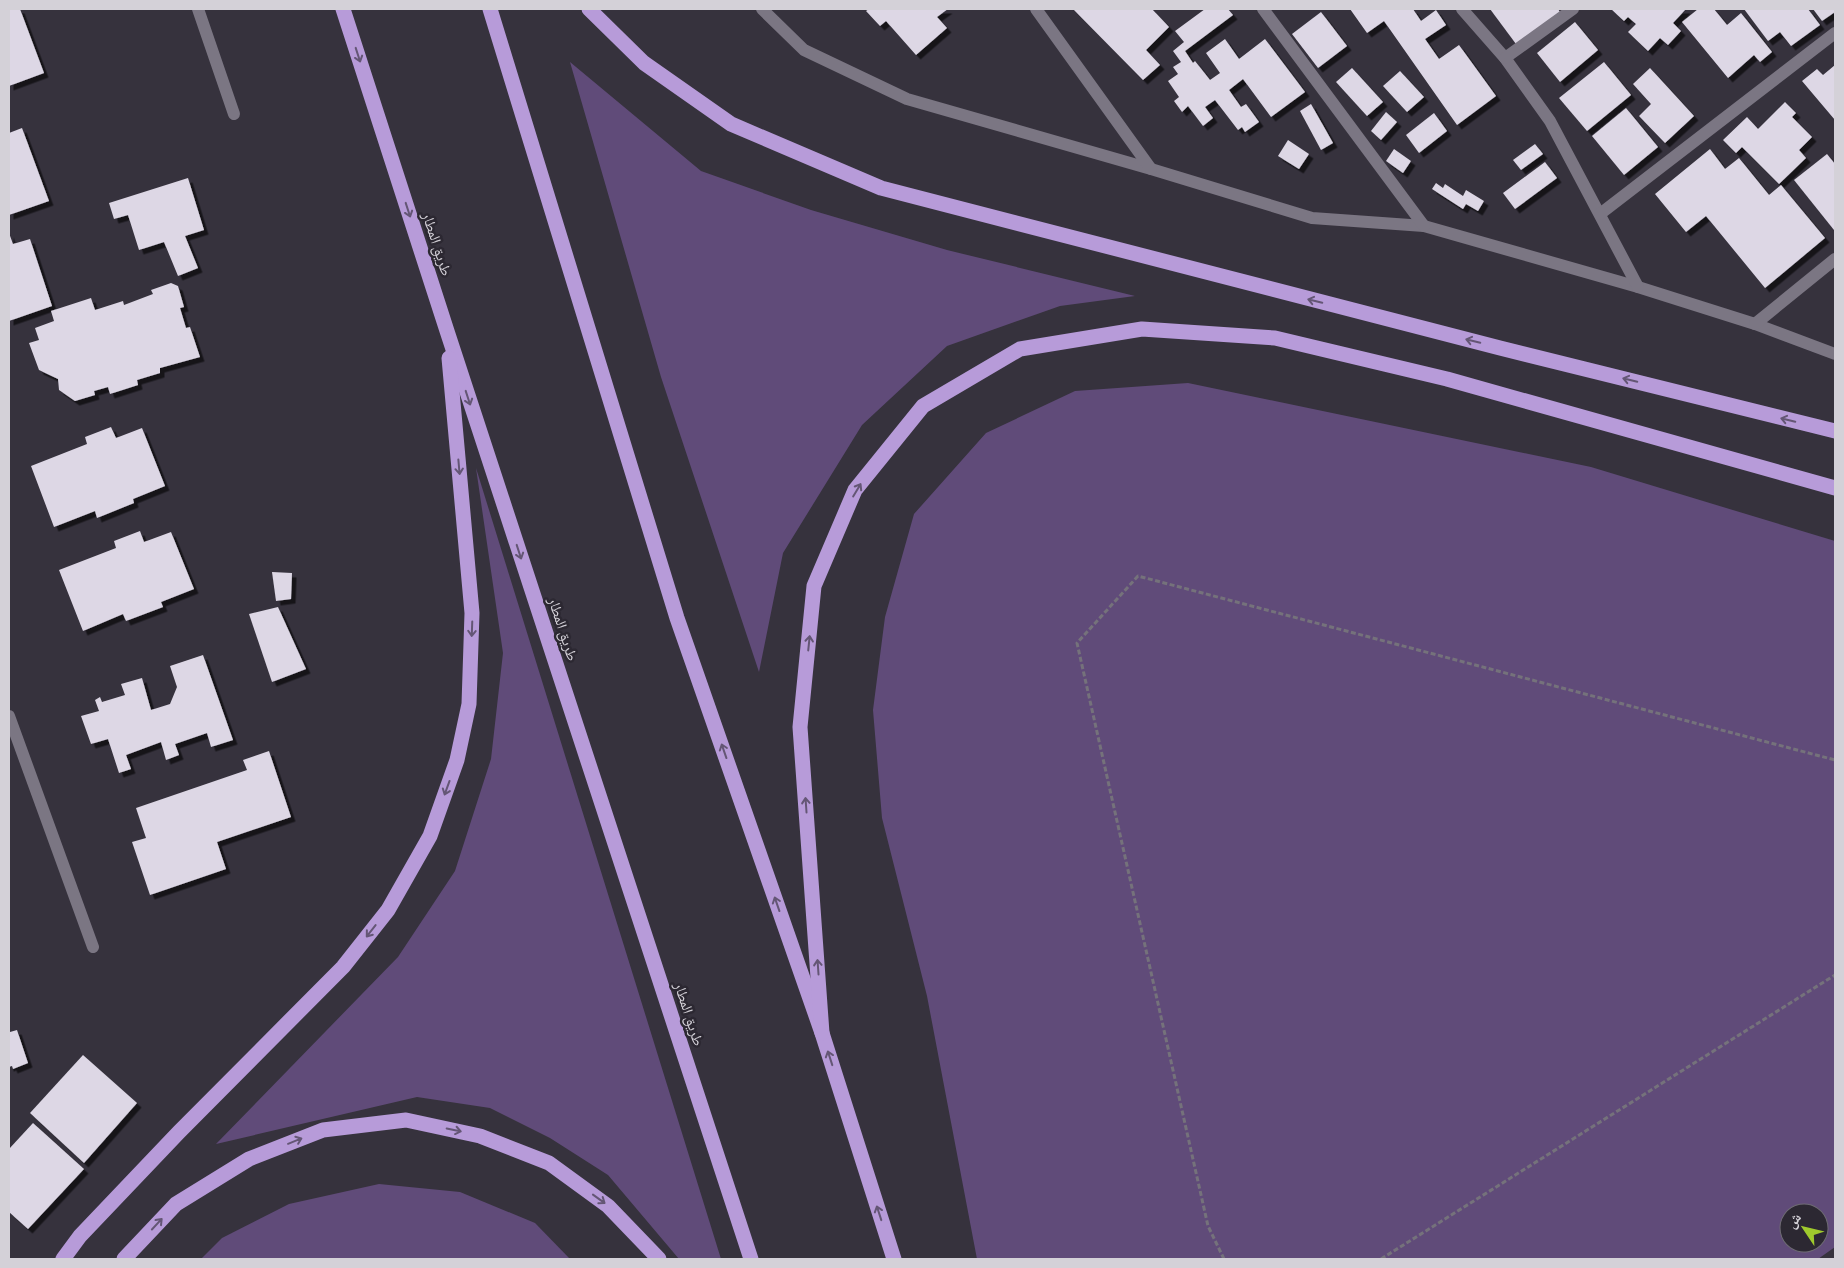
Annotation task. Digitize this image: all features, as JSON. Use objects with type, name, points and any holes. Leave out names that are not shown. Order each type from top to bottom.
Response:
[{"type":"highway","name":"طريق المطار","points":[[343,9],[446,331],[751,1259]]},
{"type":"highway","points":[[490,9],[678,618],[822,1033],[894,1259]]},
{"type":"highway","points":[[589,9],[644,64],[731,124],[881,188],[1500,348],[1835,431]]},
{"type":"highway","points":[[822,1033],[800,727],[814,586],[856,490],[923,406],[1020,349],[1142,329],[1275,338],[1447,379],[1835,488]]},
{"type":"highway","points":[[63,1259],[80,1236],[172,1139],[343,967],[388,910],[430,836],[457,760],[469,704],[472,613],[446,331]]},
{"type":"highway","points":[[124,1259],[176,1204],[250,1159],[323,1130],[406,1120],[480,1136],[549,1163],[608,1206],[659,1259]]},
{"type":"street","points":[[198,9],[234,114]]},
{"type":"street","points":[[762,9],[804,50],[907,99],[1151,169],[1312,218],[1424,226],[1638,287],[1755,324],[1835,354]]},
{"type":"street","points":[[1036,9],[1151,169]]},
{"type":"street","points":[[1263,9],[1424,226]]},
{"type":"street","points":[[1462,9],[1505,58],[1550,121],[1638,287]]},
{"type":"street","points":[[1505,58],[1573,9]]},
{"type":"street","points":[[1600,214],[1835,33]]},
{"type":"street","points":[[1755,324],[1835,259]]},
{"type":"street","points":[[9,716],[93,947]]},
{"type":"path","points":[[1224,1259],[1208,1226],[1077,643],[1138,576],[1835,760]]},
{"type":"path","points":[[1381,1259],[1835,975]]},
{"type":"shaded area","points":[[570,62],[701,171],[811,210],[947,250],[1135,296],[1060,306],[947,346],[862,425],[783,553],[759,672],[661,377]]},
{"type":"shaded area","points":[[1188,383],[1591,467],[1835,541],[1835,1247],[1829,1251],[1829,1203],[1779,1203],[1779,1253],[1826,1253],[1818,1259],[977,1259],[927,996],[882,818],[873,710],[885,617],[914,514],[986,433],[1075,391]]},
{"type":"shaded area","points":[[476,468],[721,1259],[679,1259],[608,1175],[550,1138],[490,1108],[417,1097],[216,1144],[398,957],[455,871],[491,759],[503,653]]},
{"type":"shaded area","points":[[379,1184],[460,1192],[535,1223],[570,1259],[201,1259],[222,1238],[289,1204]]},
{"type":"building","points":[[9,9],[20,9],[44,73],[9,86]]},
{"type":"building","points":[[869,9],[948,9],[937,17],[947,28],[916,55],[886,21],[880,26],[866,11]]},
{"type":"building","points":[[1073,9],[1152,9],[1169,27],[1146,50],[1160,65],[1143,80]]},
{"type":"building","points":[[1205,9],[1228,9],[1233,15],[1185,51],[1193,63],[1195,61],[1210,80],[1220,73],[1206,53],[1225,39],[1239,59],[1265,39],[1305,92],[1271,117],[1243,79],[1229,90],[1241,107],[1246,104],[1259,122],[1245,132],[1242,127],[1238,130],[1215,100],[1205,107],[1213,118],[1203,126],[1188,106],[1182,112],[1174,101],[1179,97],[1168,81],[1178,74],[1173,67],[1181,62],[1173,51],[1184,42],[1175,31]]},
{"type":"building","points":[[1350,9],[1413,9],[1421,21],[1436,10],[1446,25],[1425,39],[1439,59],[1459,45],[1496,96],[1457,125],[1384,21],[1367,33]]},
{"type":"building","points":[[1490,9],[1558,9],[1560,12],[1516,44]]},
{"type":"building","points":[[1611,9],[1686,9],[1673,23],[1681,31],[1668,45],[1660,38],[1648,51],[1628,32],[1636,24],[1628,17],[1624,21]]},
{"type":"building","points":[[1698,9],[1714,9],[1727,25],[1741,13],[1772,52],[1760,62],[1754,55],[1728,78],[1682,22]]},
{"type":"building","points":[[1744,9],[1808,9],[1820,25],[1791,46],[1780,32],[1768,41]]},
{"type":"building","points":[[1813,9],[1835,9],[1835,12],[1822,21]]},
{"type":"building","points":[[1321,12],[1347,46],[1318,68],[1292,34]]},
{"type":"building","points":[[1575,22],[1598,50],[1560,82],[1537,53]]},
{"type":"building","points":[[1604,62],[1631,95],[1587,131],[1559,98]]},
{"type":"building","points":[[1835,65],[1835,120],[1802,81],[1817,69],[1823,75]]},
{"type":"building","points":[[1352,68],[1383,102],[1367,116],[1336,82]]},
{"type":"building","points":[[1650,68],[1694,116],[1665,143],[1639,116],[1651,104],[1633,84]]},
{"type":"building","points":[[1400,71],[1424,97],[1407,112],[1383,86]]},
{"type":"building","points":[[1785,102],[1796,113],[1792,117],[1812,137],[1799,150],[1806,158],[1779,184],[1742,147],[1736,153],[1723,140],[1747,117],[1758,129]]},
{"type":"building","points":[[1311,104],[1333,143],[1321,150],[1300,111]]},
{"type":"building","points":[[1626,108],[1658,147],[1624,175],[1592,136]]},
{"type":"building","points":[[1386,112],[1397,122],[1381,140],[1371,131]]},
{"type":"building","points":[[1434,113],[1447,131],[1419,153],[1406,135]]},
{"type":"building","points":[[22,128],[49,201],[9,215],[9,133]]},
{"type":"building","points":[[1288,140],[1309,154],[1299,169],[1278,156]]},
{"type":"building","points":[[1535,144],[1543,154],[1521,170],[1513,160]]},
{"type":"building","points":[[1394,149],[1411,161],[1403,173],[1386,161]]},
{"type":"building","points":[[1710,149],[1725,169],[1739,158],[1769,195],[1781,185],[1825,238],[1765,288],[1706,216],[1686,232],[1655,194]]},
{"type":"building","points":[[1827,154],[1835,164],[1834,230],[1794,180]]},
{"type":"building","points":[[1545,162],[1557,178],[1515,209],[1503,193]]},
{"type":"building","points":[[188,178],[204,230],[185,236],[198,268],[178,276],[164,242],[139,250],[128,215],[114,219],[109,203]]},
{"type":"building","points":[[1436,183],[1443,188],[1445,184],[1463,196],[1466,190],[1484,201],[1478,211],[1466,204],[1463,209],[1432,189]]},
{"type":"building","points":[[9,233],[13,244],[30,239],[52,306],[9,321]]},
{"type":"building","points":[[171,283],[178,286],[184,307],[180,308],[186,328],[190,327],[200,357],[160,368],[160,373],[137,380],[138,385],[110,394],[108,387],[94,391],[95,395],[75,401],[59,390],[58,379],[39,370],[29,343],[39,340],[35,328],[54,321],[51,311],[91,298],[95,310],[123,301],[124,305],[153,294],[151,290]]},
{"type":"building","points":[[111,427],[116,438],[142,428],[165,486],[133,499],[134,503],[97,518],[95,511],[54,527],[31,466],[87,444],[85,437]]},
{"type":"building","points":[[140,531],[144,542],[171,532],[194,589],[161,602],[163,607],[126,621],[123,614],[83,631],[59,570],[116,548],[114,541]]},
{"type":"building","points":[[272,572],[292,573],[291,599],[276,601]]},
{"type":"building","points":[[278,607],[306,669],[272,682],[249,614]]},
{"type":"building","points":[[203,655],[233,740],[211,747],[207,733],[175,744],[179,755],[166,760],[161,742],[126,755],[131,769],[119,773],[108,739],[91,744],[81,716],[99,711],[95,700],[100,697],[102,702],[125,695],[121,684],[142,678],[151,710],[170,704],[177,687],[170,666]]},
{"type":"building","points":[[269,751],[291,817],[217,842],[226,869],[150,895],[132,842],[146,838],[136,808],[247,770],[243,760]]},
{"type":"building","points":[[9,1029],[10,1032],[17,1030],[28,1063],[13,1069],[12,1066],[9,1067]]},
{"type":"building","points":[[83,1055],[137,1103],[84,1163],[30,1113]]},
{"type":"building","points":[[33,1123],[84,1169],[28,1229],[9,1212],[9,1149]]}]
